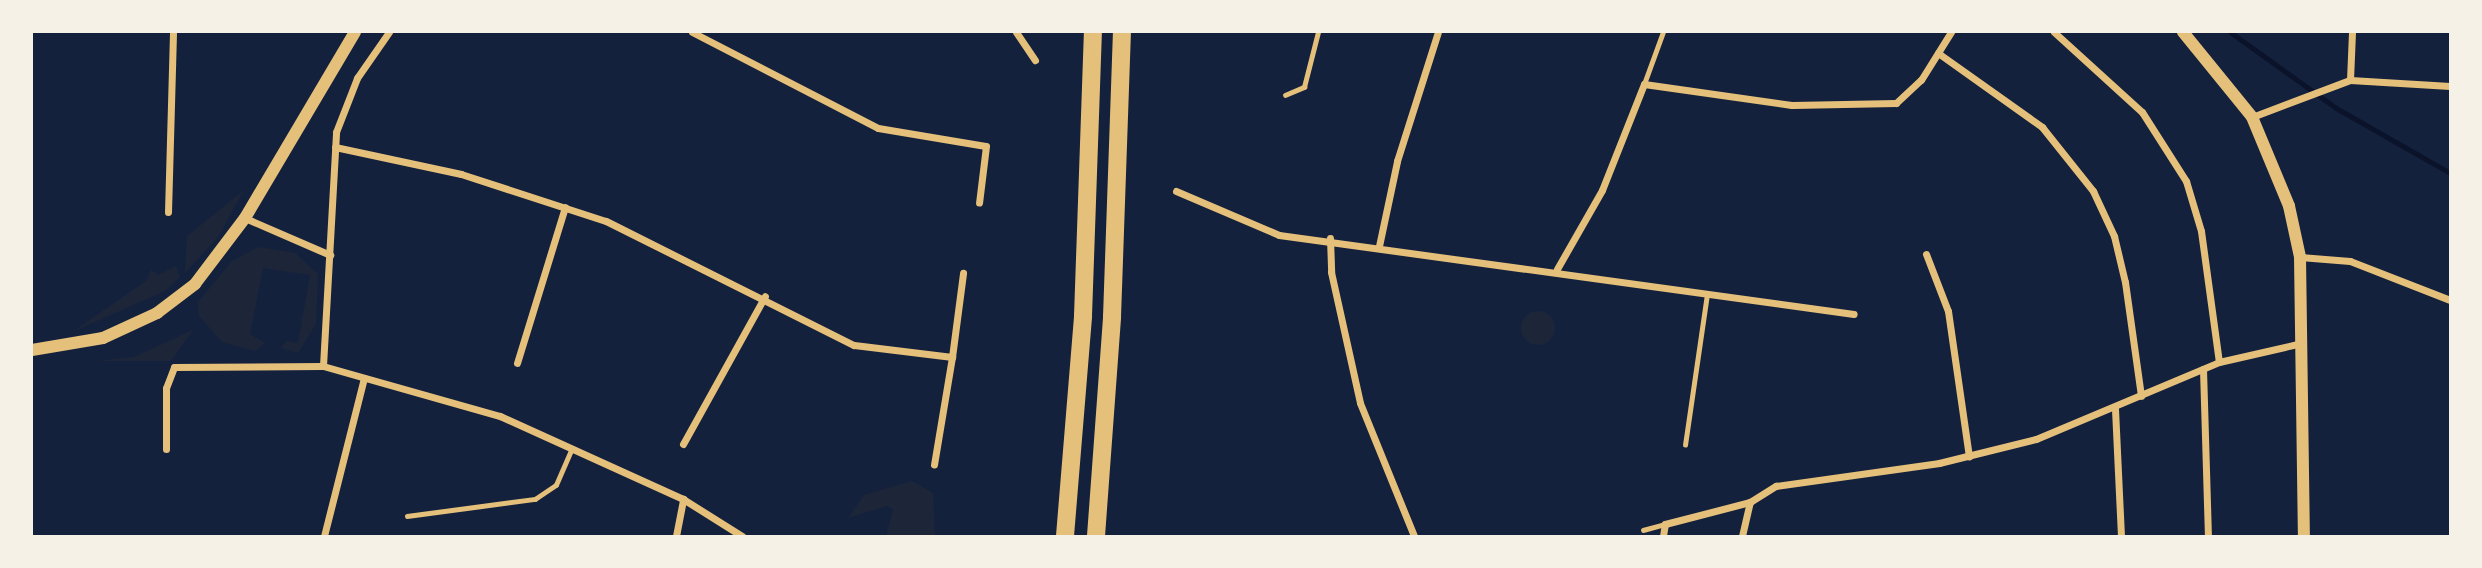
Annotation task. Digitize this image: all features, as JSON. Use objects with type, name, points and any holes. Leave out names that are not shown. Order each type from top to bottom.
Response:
[{"type":"highway","points":[[1066,537],[1093,32]]},
{"type":"highway","points":[[1096,537],[1112,317],[1122,32]]},
{"type":"street","points":[[168,212],[173,32]]},
{"type":"street","points":[[32,350],[103,338],[157,313],[203,275],[245,218],[355,32]]},
{"type":"street","points":[[323,366],[335,147],[345,100],[389,32]]},
{"type":"street","points":[[692,32],[858,120],[986,146],[979,202]]},
{"type":"street","points":[[1016,32],[1035,60]]},
{"type":"street","points":[[1380,246],[1397,160],[1438,32]]},
{"type":"street","points":[[1557,269],[1602,190],[1644,85],[1792,105],[1870,106],[1896,103],[1912,91],[1951,32]]},
{"type":"street","points":[[2054,32],[2142,112],[2186,181],[2201,231],[2219,362]]},
{"type":"street","points":[[2183,32],[2252,117],[2275,164],[2300,257],[2304,537]]},
{"type":"street","points":[[2350,80],[2352,32]]},
{"type":"street","points":[[1938,53],[2042,127],[2093,191],[2114,236],[2125,282],[2141,396]]},
{"type":"street","points":[[2252,117],[2350,80],[2451,86]]},
{"type":"street","points":[[335,147],[422,164],[565,207],[765,296],[854,345],[952,357]]},
{"type":"street","points":[[1176,191],[1258,231],[1330,238],[1557,269],[1707,295],[1854,314]]},
{"type":"street","points":[[517,363],[565,207]]},
{"type":"street","points":[[245,218],[330,255]]},
{"type":"street","points":[[1330,238],[1331,272],[1360,403],[1414,537]]},
{"type":"street","points":[[1926,254],[1948,311],[1969,456]]},
{"type":"street","points":[[2300,257],[2350,261],[2451,300]]},
{"type":"street","points":[[934,464],[963,273]]},
{"type":"street","points":[[683,444],[765,296]]},
{"type":"street","points":[[1663,537],[1665,524],[1750,502],[1776,486],[1969,456],[2115,409],[2219,362],[2303,343]]},
{"type":"street","points":[[166,449],[166,388],[174,367],[323,366],[500,416],[683,499],[742,537]]},
{"type":"street","points":[[2203,369],[2208,537]]},
{"type":"street","points":[[324,537],[363,378]]},
{"type":"street","points":[[2115,409],[2121,537]]},
{"type":"street","points":[[677,537],[683,499]]},
{"type":"street","points":[[1742,537],[1750,502]]},
{"type":"lane","points":[[1285,95],[1304,87],[1318,32]]},
{"type":"lane","points":[[1644,85],[1663,32]]},
{"type":"lane","points":[[1685,445],[1707,295]]},
{"type":"lane","points":[[407,516],[535,499],[556,485],[573,447]]},
{"type":"lane","points":[[1643,530],[1665,524]]},
{"type":"shaded area","points":[[243,191],[219,236],[185,273],[187,236]]},
{"type":"shaded area","points":[[258,247],[295,253],[318,274],[316,324],[298,353],[281,348],[286,341],[298,343],[310,275],[263,268],[250,334],[265,343],[255,351],[222,342],[199,316],[198,302],[231,262]]},
{"type":"shaded area","points":[[176,266],[180,277],[165,291],[72,332],[146,281],[151,270],[158,275]]},
{"type":"shaded area","points":[[1538,311],[1550,316],[1555,328],[1550,340],[1538,345],[1526,340],[1521,328],[1526,316]]},
{"type":"shaded area","points":[[193,330],[171,361],[96,361],[134,357]]},
{"type":"shaded area","points":[[912,481],[933,493],[935,536],[886,536],[893,509],[887,506],[848,518],[864,495]]},
{"type":"waterway","points":[[2230,32],[2336,108],[2450,173]]}]
